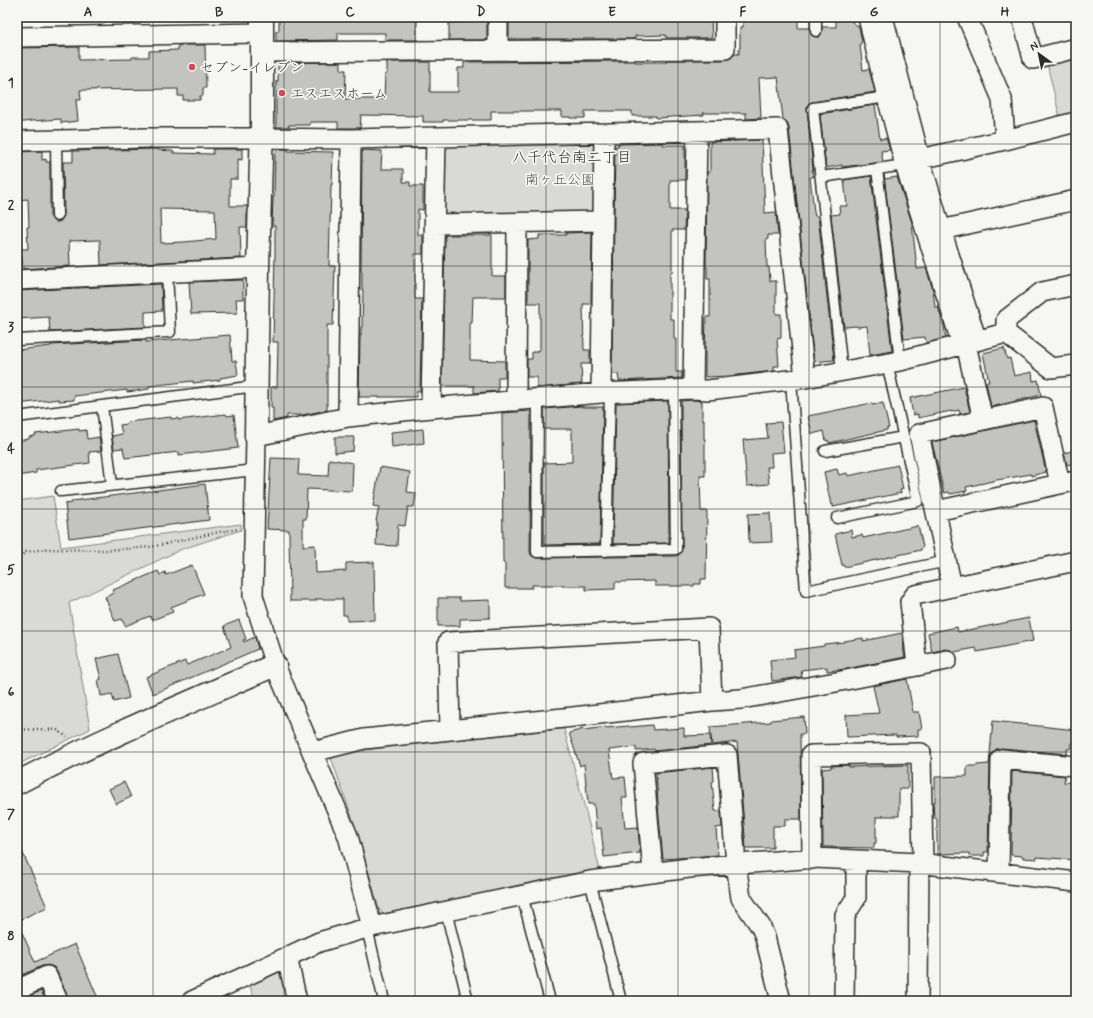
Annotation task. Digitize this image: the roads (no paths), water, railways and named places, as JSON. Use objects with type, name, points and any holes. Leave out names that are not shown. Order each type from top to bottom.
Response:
[{"type":"street","points":[[498,17],[498,50]]},
{"type":"street","points":[[17,37],[262,34],[498,50],[725,49],[725,17]]},
{"type":"street","points":[[868,17],[886,97],[912,162],[969,344],[983,420]]},
{"type":"street","points":[[883,17],[912,162]]},
{"type":"street","points":[[967,17],[1002,99],[1006,140]]},
{"type":"street","points":[[1022,17],[1033,59],[1076,48]]},
{"type":"street","points":[[262,34],[253,596],[275,664],[348,836],[369,927]]},
{"type":"street","points":[[912,162],[1076,122]]},
{"type":"street","points":[[17,141],[154,138],[436,138],[778,129],[798,379]]},
{"type":"street","points":[[693,389],[697,131]]},
{"type":"street","points":[[604,134],[603,221],[606,393]]},
{"type":"street","points":[[431,408],[436,138]]},
{"type":"street","points":[[348,417],[351,139]]},
{"type":"street","points":[[934,233],[1076,200]]},
{"type":"street","points":[[435,224],[603,221]]},
{"type":"street","points":[[516,400],[517,223]]},
{"type":"street","points":[[17,280],[258,268]]},
{"type":"street","points":[[1006,333],[1006,320],[1042,292],[1076,285]]},
{"type":"street","points":[[256,436],[348,417],[431,408],[606,393],[693,389],[708,390],[798,379],[894,362],[969,344],[1006,333]]},
{"type":"street","points":[[1006,333],[1051,368],[1076,365]]},
{"type":"street","points":[[936,511],[1068,482],[1044,407],[919,434],[952,587]]},
{"type":"street","points":[[917,666],[910,602],[915,595],[1076,561]]},
{"type":"street","points":[[450,730],[448,642],[709,628],[712,701]]},
{"type":"street","points":[[313,752],[364,739],[741,699],[948,660]]},
{"type":"street","points":[[17,783],[59,761],[275,664]]},
{"type":"street","points":[[812,859],[811,754],[921,753],[921,863],[918,1001]]},
{"type":"street","points":[[653,872],[643,763],[727,755],[736,864],[741,898],[761,926],[781,1001]]},
{"type":"street","points":[[999,872],[1001,759],[1076,766]]},
{"type":"street","points":[[195,1000],[319,942],[369,927],[590,881],[653,872],[736,864],[812,859],[856,860],[921,863],[1076,882]]},
{"type":"street","points":[[844,1001],[845,915],[856,898],[856,860]]},
{"type":"street","points":[[287,957],[297,1001]]},
{"type":"street","points":[[17,990],[47,976],[58,1001]]},
{"type":"lane","points":[[816,17],[816,31]]},
{"type":"lane","points":[[842,371],[813,108],[886,97]]},
{"type":"lane","points":[[56,141],[57,216]]},
{"type":"lane","points":[[821,177],[877,169],[912,162]]},
{"type":"lane","points":[[837,518],[918,501],[904,437],[894,362],[877,169]]},
{"type":"lane","points":[[17,340],[170,332],[167,272]]},
{"type":"lane","points":[[798,379],[806,591],[947,561]]},
{"type":"lane","points":[[17,417],[256,386]]},
{"type":"lane","points":[[538,399],[537,552],[676,549],[674,390]]},
{"type":"lane","points":[[606,393],[606,551]]},
{"type":"lane","points":[[102,406],[112,485]]},
{"type":"lane","points":[[825,451],[904,437]]},
{"type":"lane","points":[[61,491],[255,470]]},
{"type":"lane","points":[[590,881],[621,1001]]},
{"type":"lane","points":[[522,895],[550,1001]]},
{"type":"lane","points":[[446,911],[468,1001]]},
{"type":"lane","points":[[369,927],[384,1001]]},
{"type":"place","name":"セブン-イレブン","points":[[192,67]]},
{"type":"place","name":"エスエスホーム","points":[[282,93]]},
{"type":"district","name":"八千代台南二丁目","points":[[572,157]]},
{"type":"park label","name":"南ヶ丘公園","points":[[560,179]]}]
